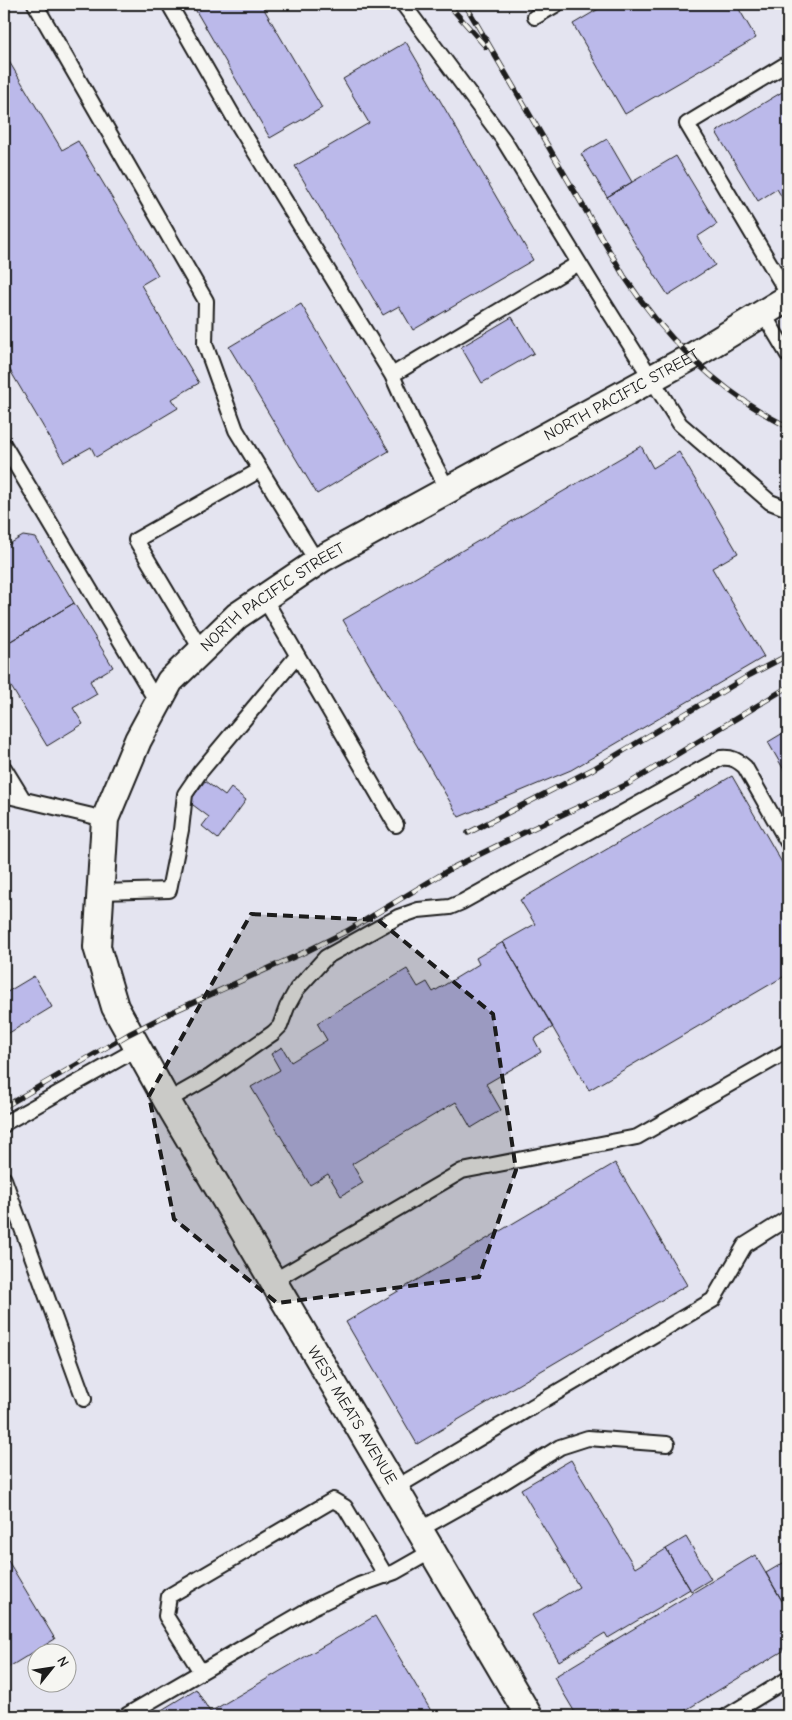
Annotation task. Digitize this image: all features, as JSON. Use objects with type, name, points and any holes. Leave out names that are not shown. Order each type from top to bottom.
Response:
[{"type":"street","name":"NORTH PACIFIC STREET","points":[[171,1107],[115,1008],[97,948],[105,819],[138,740],[170,681],[237,616],[316,562],[691,357],[788,296]]},
{"type":"street","name":"WEST MEATS AVENUE","points":[[171,1107],[529,1716]]},
{"type":"lane","points":[[34,4],[206,300],[205,344],[236,430],[316,562]]},
{"type":"lane","points":[[169,4],[236,121],[392,375],[417,431],[448,490]]},
{"type":"lane","points":[[403,4],[503,139],[680,424],[770,502],[788,509]]},
{"type":"lane","points":[[535,17],[557,4]]},
{"type":"lane","points":[[788,64],[687,124],[788,296]]},
{"type":"lane","points":[[392,375],[579,263]]},
{"type":"lane","points":[[763,313],[788,355]]},
{"type":"lane","points":[[4,445],[158,704]]},
{"type":"lane","points":[[202,651],[136,540],[260,470]]},
{"type":"lane","points":[[264,598],[396,825]]},
{"type":"lane","points":[[101,892],[169,890],[182,830],[185,794],[200,772],[297,656]]},
{"type":"lane","points":[[171,1107],[211,1076],[273,1033],[280,1026],[298,989],[326,957],[398,917],[418,910],[450,907],[462,902],[721,758],[729,757],[737,760],[745,767],[788,843]]},
{"type":"lane","points":[[4,768],[23,799]]},
{"type":"lane","points":[[4,795],[105,819]]},
{"type":"lane","points":[[4,1125],[138,1049]]},
{"type":"lane","points":[[273,1281],[462,1171],[637,1137],[788,1051]]},
{"type":"lane","points":[[4,1179],[84,1399]]},
{"type":"lane","points":[[395,1488],[713,1300],[745,1245],[788,1218]]},
{"type":"lane","points":[[128,1716],[311,1608],[359,1585],[396,1572],[426,1540],[494,1488],[560,1447],[588,1438],[667,1444]]},
{"type":"lane","points":[[201,1672],[166,1616],[168,1596],[333,1500],[345,1507],[386,1576]]},
{"type":"lane","points":[[727,1716],[788,1679]]},
{"type":"highlighted area","points":[[251,914],[378,920],[493,1014],[516,1170],[479,1277],[277,1303],[174,1219],[149,1096]]},
{"type":"shaded area","points":[[4,4],[788,4],[788,1716],[4,1716]]},
{"type":"building","points":[[192,4],[261,4],[322,108],[270,138]]},
{"type":"building","points":[[607,4],[736,4],[756,38],[625,114],[573,24]]},
{"type":"building","points":[[406,42],[533,260],[413,330],[399,306],[383,315],[295,166],[369,123],[343,79]]},
{"type":"building","points":[[4,53],[62,150],[78,141],[158,275],[141,285],[199,383],[172,399],[178,408],[96,457],[91,447],[64,462],[4,360]]},
{"type":"building","points":[[787,89],[788,207],[777,189],[758,201],[716,132]]},
{"type":"building","points":[[607,139],[632,182],[607,197],[581,154]]},
{"type":"building","points":[[676,156],[717,224],[697,237],[715,265],[668,295],[607,197]]},
{"type":"building","points":[[301,304],[389,451],[317,494],[229,347]]},
{"type":"building","points":[[512,317],[534,353],[482,383],[461,347]]},
{"type":"building","points":[[641,446],[653,468],[679,452],[738,553],[712,568],[764,657],[571,770],[459,817],[343,620]]},
{"type":"building","points":[[4,484],[9,492],[4,507]]},
{"type":"building","points":[[23,536],[36,538],[74,603],[4,645],[4,547]]},
{"type":"building","points":[[74,603],[113,667],[90,681],[97,694],[73,708],[83,724],[47,746],[4,675],[4,645]]},
{"type":"building","points":[[788,730],[788,777],[768,742]]},
{"type":"building","points":[[732,776],[788,873],[788,974],[589,1090],[503,942],[535,924],[520,900]]},
{"type":"building","points":[[205,781],[225,796],[231,788],[246,800],[218,839],[202,826],[209,817],[189,802]]},
{"type":"building","points":[[503,942],[553,1027],[534,1039],[541,1052],[486,1084],[501,1110],[471,1128],[456,1102],[352,1164],[363,1183],[341,1196],[328,1174],[310,1185],[251,1087],[280,1070],[271,1054],[282,1047],[291,1062],[327,1040],[317,1023],[407,969],[418,987],[427,982],[433,992],[479,964],[476,958]]},
{"type":"building","points":[[34,976],[52,1007],[4,1036],[4,994]]},
{"type":"building","points":[[615,1163],[687,1285],[417,1444],[346,1322]]},
{"type":"building","points":[[571,1460],[635,1568],[666,1549],[690,1589],[608,1638],[605,1633],[559,1661],[532,1615],[579,1587],[521,1489]]},
{"type":"building","points":[[686,1537],[711,1579],[691,1591],[666,1549]]},
{"type":"building","points":[[4,1554],[55,1639],[50,1642],[28,1642],[28,1655],[4,1670]]},
{"type":"building","points":[[755,1555],[788,1611],[788,1648],[676,1716],[577,1716],[554,1677]]},
{"type":"building","points":[[788,1560],[788,1611],[766,1573]]},
{"type":"building","points":[[375,1616],[434,1716],[163,1716],[160,1711],[196,1689],[210,1712]]},
{"type":"railway","points":[[448,4],[486,47]]},
{"type":"railway","points":[[465,4],[624,276],[640,299],[676,343],[717,381],[763,413],[788,427]]},
{"type":"railway","points":[[468,833],[593,769],[750,675],[788,655]]},
{"type":"railway","points":[[4,1107],[129,1034],[172,1012],[347,931],[452,868],[628,784],[788,687]]}]
